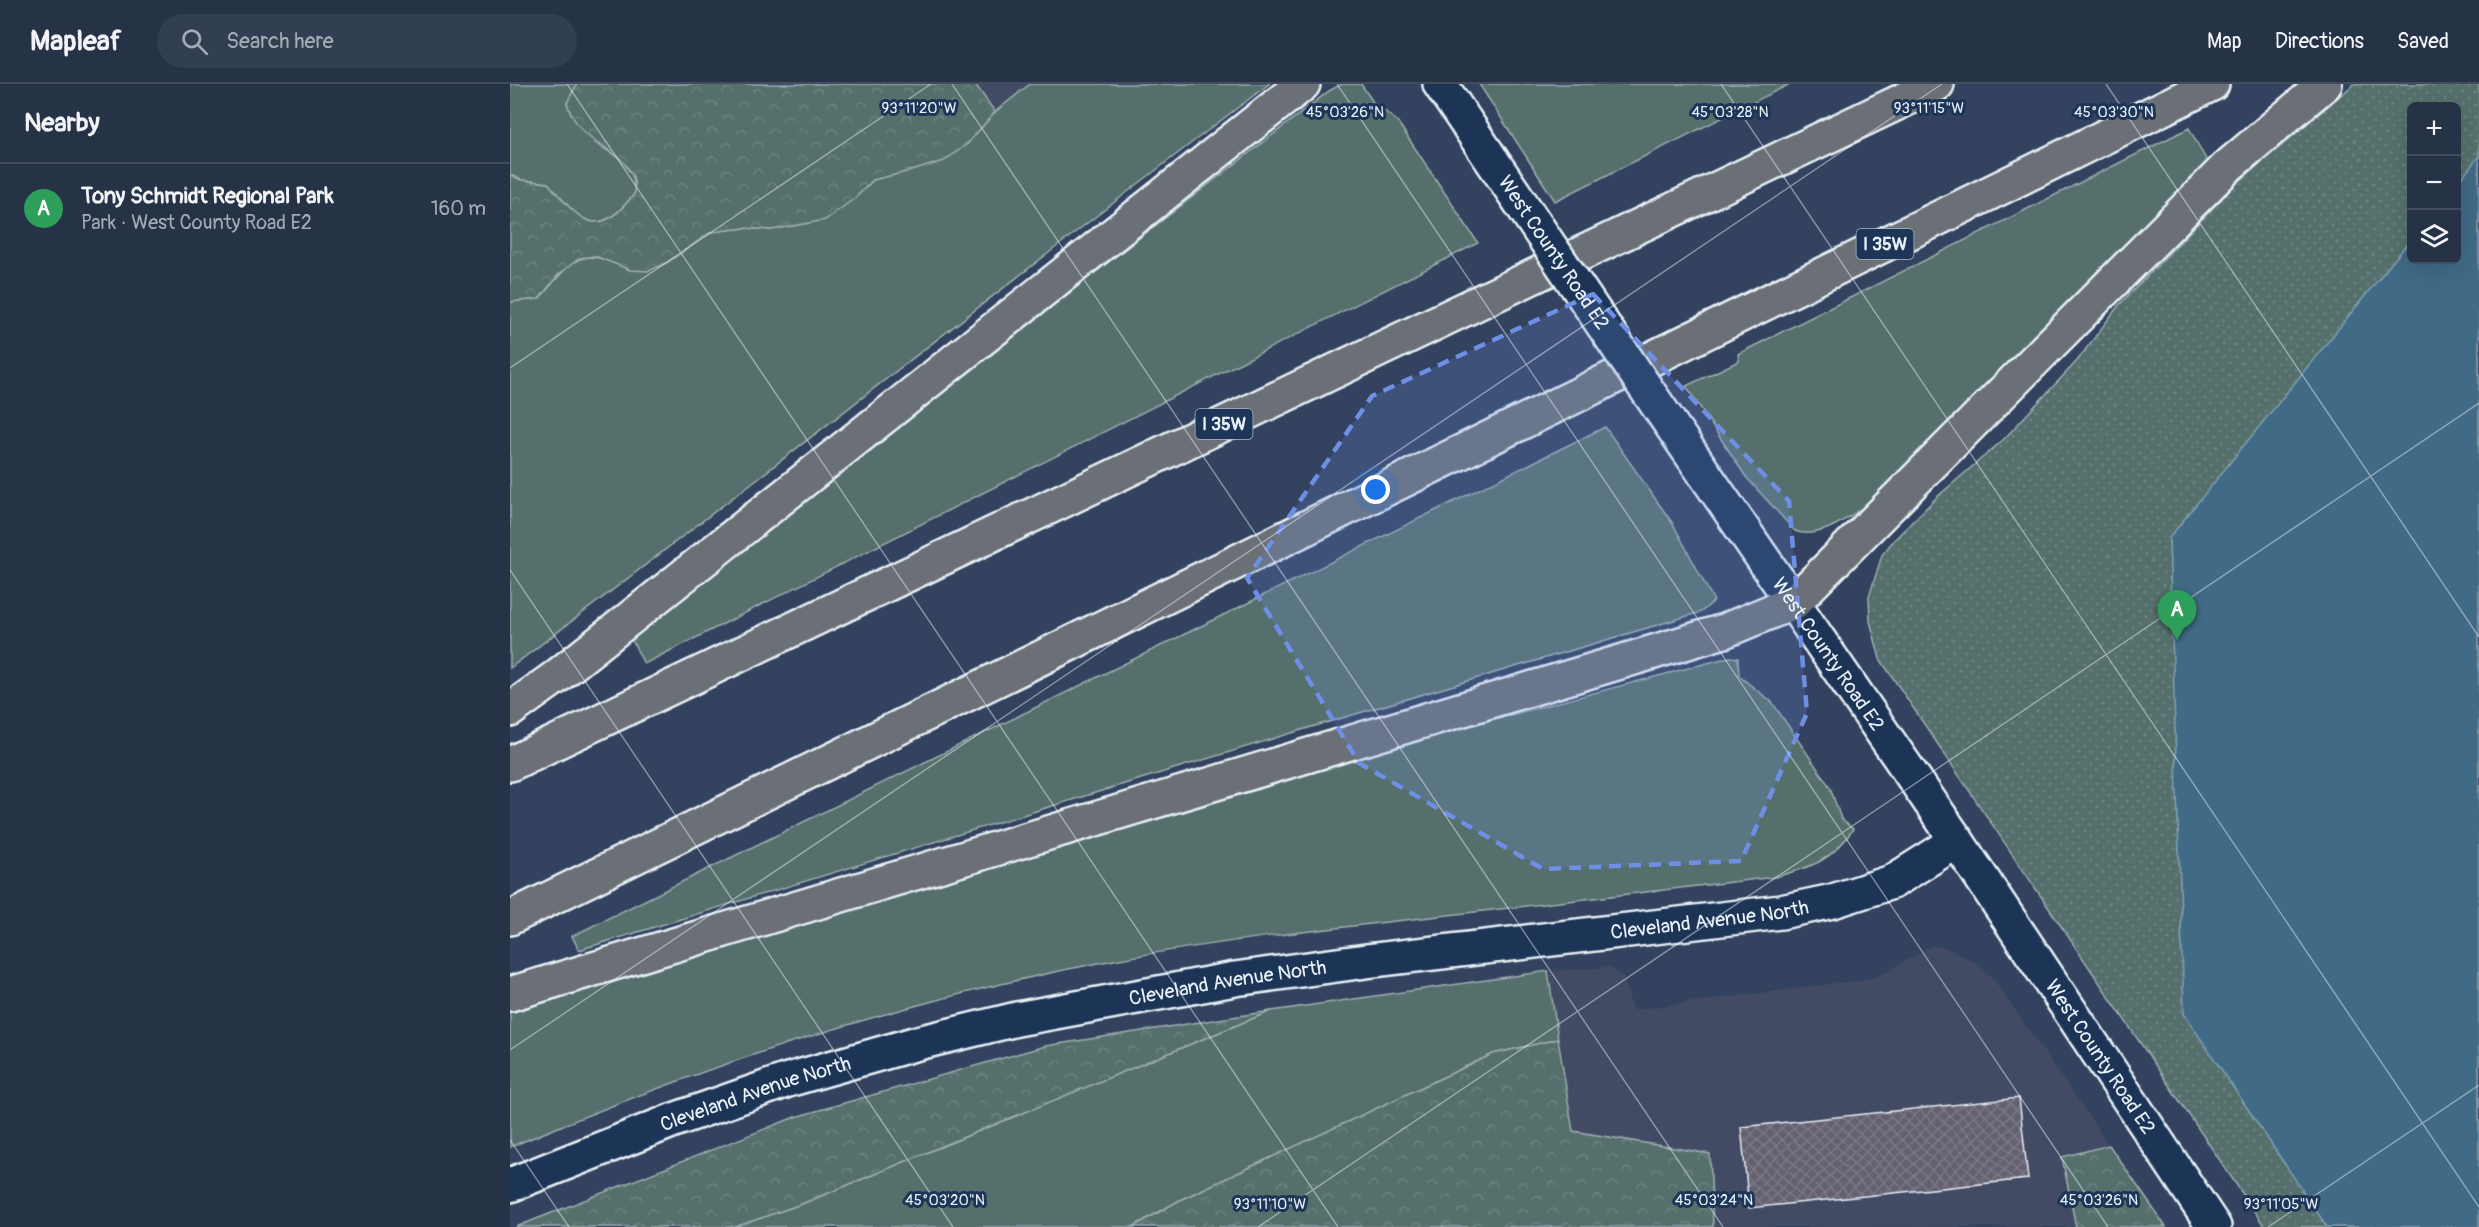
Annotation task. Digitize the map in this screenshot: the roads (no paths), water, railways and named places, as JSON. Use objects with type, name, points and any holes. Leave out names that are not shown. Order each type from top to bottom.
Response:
[{"type":"highway","points":[[510,710],[556,677],[1303,84]]},
{"type":"highway","name":"I 35W","points":[[510,764],[1937,84]]},
{"type":"highway","name":"I 35W","points":[[510,918],[2212,84]]},
{"type":"highway","points":[[510,993],[1724,631],[1794,602],[2229,166],[2325,84]]},
{"type":"street","name":"West County Road E2","points":[[1440,84],[1713,489],[1794,602],[1957,841],[2214,1227]]},
{"type":"street","name":"Cleveland Avenue North","points":[[510,1185],[674,1120],[788,1080],[914,1044],[1017,1019],[1235,979],[1366,961],[1781,912],[1833,901],[1892,882],[1957,841]]},
{"type":"place","name":"Tony Schmidt Regional Park","points":[[2177,640]]}]
